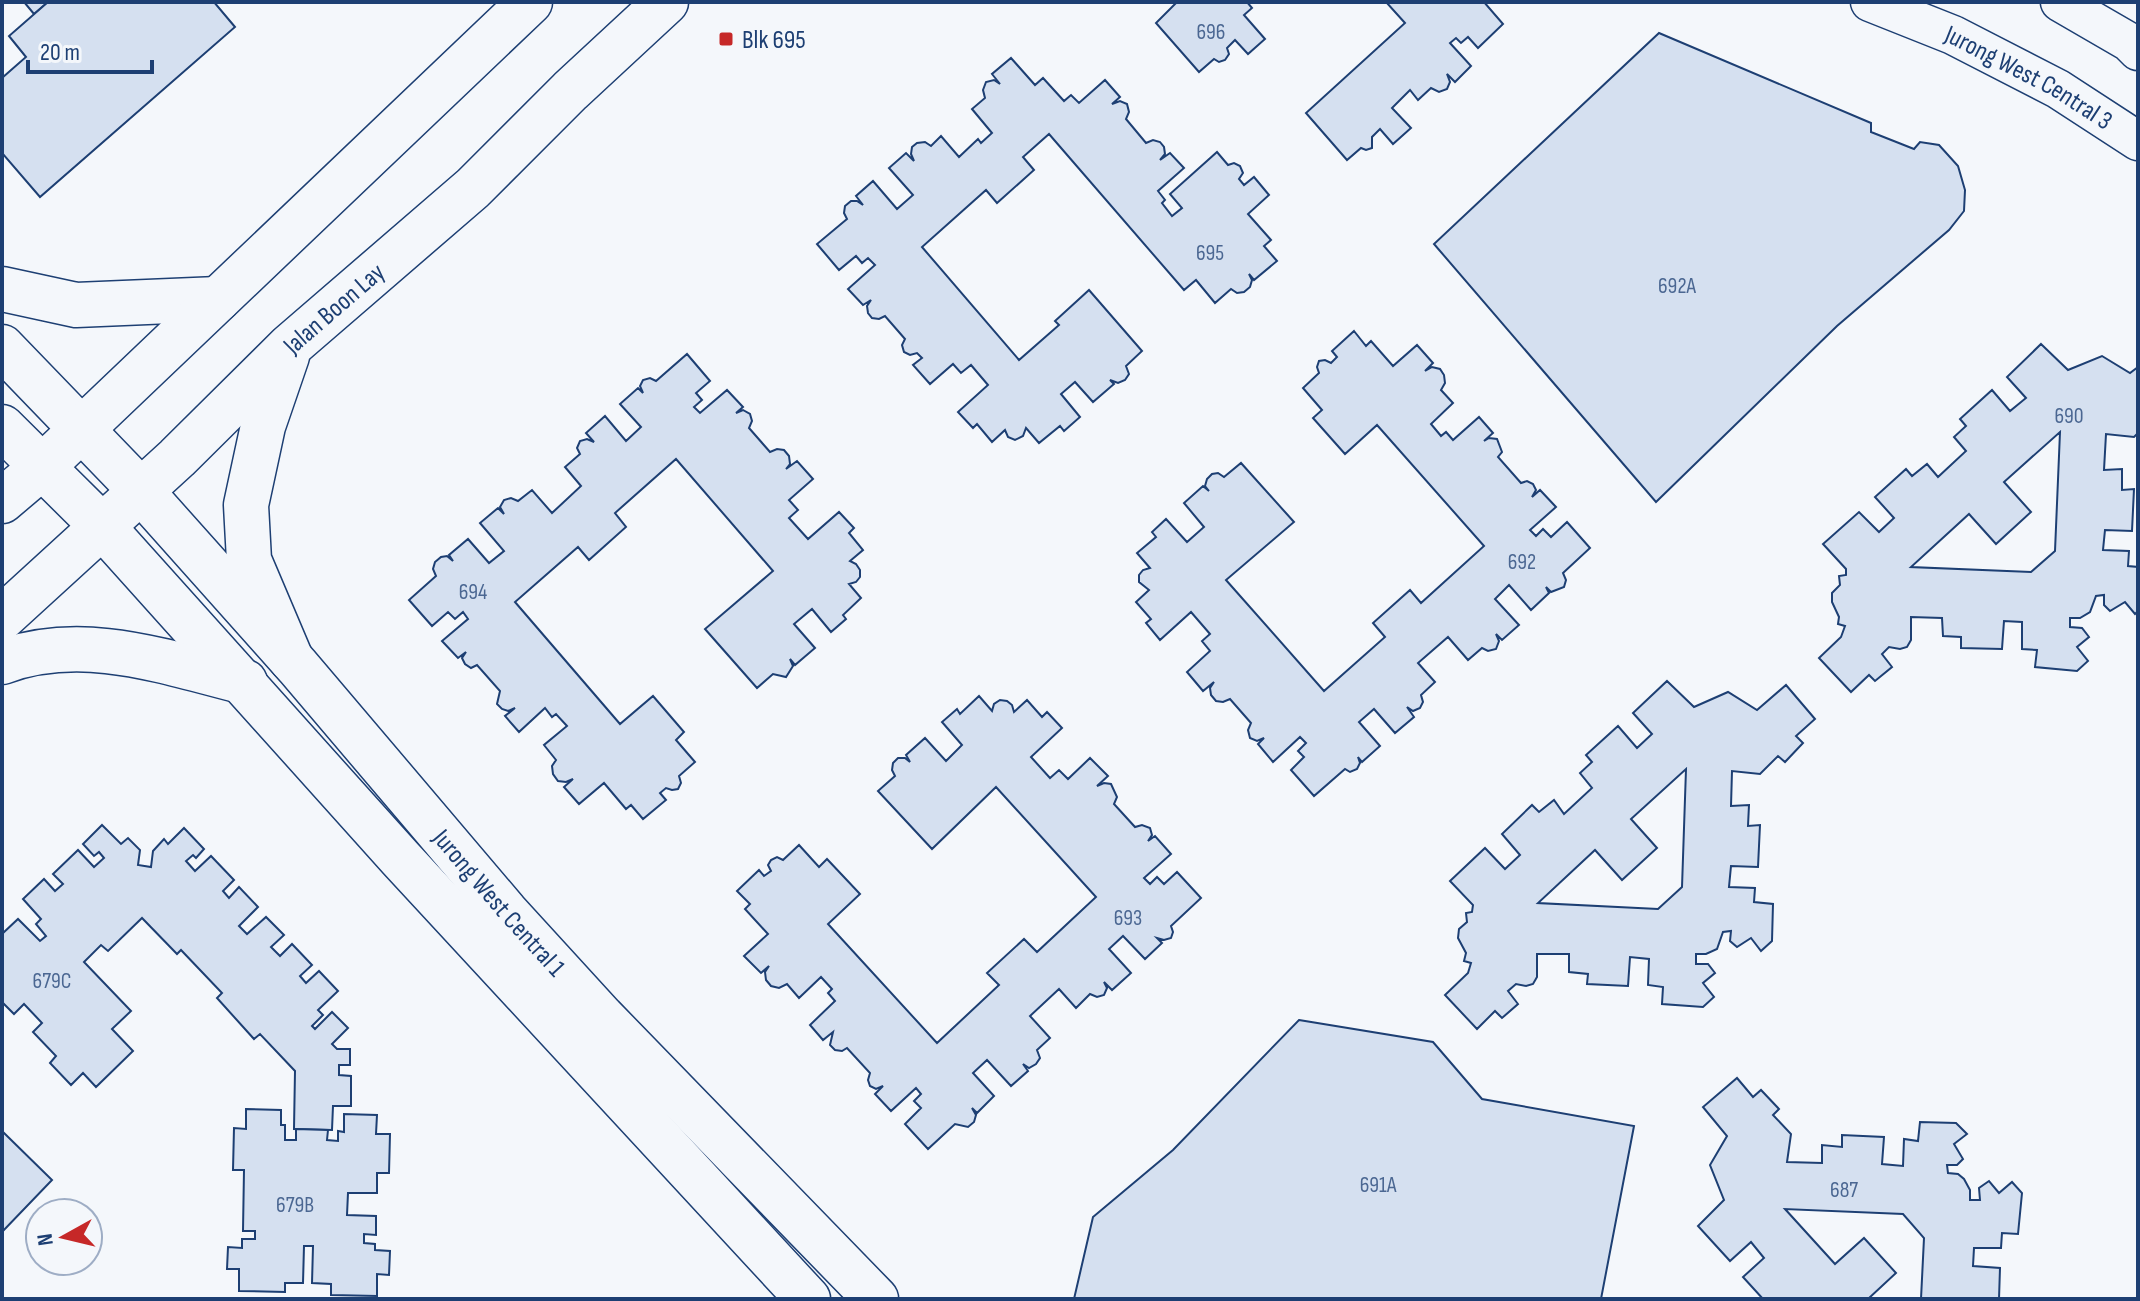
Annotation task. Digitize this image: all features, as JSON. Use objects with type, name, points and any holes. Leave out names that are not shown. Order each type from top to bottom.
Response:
[{"type":"street","points":[[2,501],[41,468],[530,2]]},
{"type":"street","name":"Jalan Boon Lay","points":[[2,618],[141,491],[290,346],[473,188],[570,91],[666,2]]},
{"type":"street","name":"Jurong West Central 3","points":[[1870,2],[1953,35],[2006,62],[2058,89],[2138,141]]},
{"type":"street","points":[[2060,2],[2129,42],[2138,51]]},
{"type":"street","points":[[2,289],[76,305],[218,299]]},
{"type":"street","points":[[290,346],[263,426],[246,505],[249,560],[291,659]]},
{"type":"street","name":"Jurong West Central 1","points":[[2,347],[141,491],[291,659],[506,912],[602,1017],[876,1299]]},
{"type":"street","name":"Jurong West Central 1","points":[[2,427],[102,526],[401,859],[808,1299]]},
{"type":"street","points":[[2,662],[26,654],[88,648],[159,660],[245,682]]},
{"type":"building","points":[[24,2],[48,2],[34,14]]},
{"type":"building","points":[[48,2],[214,2],[235,27],[40,197],[2,153],[2,78],[26,57],[9,36]]},
{"type":"building","points":[[1177,2],[1247,2],[1252,8],[1244,15],[1265,39],[1248,54],[1235,40],[1227,48],[1229,54],[1225,60],[1219,62],[1214,59],[1199,72],[1156,23]]},
{"type":"building","points":[[1386,2],[1484,2],[1503,24],[1478,48],[1468,37],[1461,43],[1456,38],[1450,43],[1471,66],[1455,82],[1447,74],[1450,82],[1447,89],[1439,92],[1431,88],[1418,100],[1410,90],[1392,108],[1411,128],[1393,144],[1380,129],[1372,137],[1372,148],[1361,148],[1347,160],[1306,113],[1405,23]]},
{"type":"building","points":[[1659,33],[1871,123],[1871,132],[1914,149],[1920,142],[1939,145],[1958,166],[1965,190],[1964,211],[1949,230],[1837,326],[1656,502],[1434,244]]},
{"type":"building","points":[[1011,58],[1035,85],[1043,78],[1064,101],[1071,95],[1079,103],[1105,80],[1120,97],[1112,104],[1120,101],[1127,104],[1129,112],[1126,119],[1146,143],[1153,140],[1164,147],[1165,154],[1160,160],[1170,153],[1184,168],[1158,191],[1172,216],[1182,208],[1170,194],[1217,152],[1228,165],[1234,163],[1240,166],[1243,173],[1239,179],[1244,185],[1254,177],[1269,195],[1248,214],[1271,240],[1264,246],[1277,261],[1254,280],[1249,274],[1252,280],[1244,292],[1237,293],[1231,289],[1215,303],[1196,280],[1184,290],[1049,134],[1023,157],[1034,170],[997,203],[986,190],[922,247],[1019,360],[1059,325],[1055,321],[1089,290],[1142,351],[1126,366],[1129,374],[1125,380],[1118,383],[1110,380],[1114,384],[1093,402],[1075,382],[1061,394],[1080,417],[1064,431],[1060,426],[1039,443],[1026,428],[1023,436],[1015,440],[1008,437],[1005,430],[992,442],[977,424],[973,428],[958,412],[988,385],[971,365],[961,373],[953,364],[930,384],[913,365],[922,358],[917,353],[910,355],[904,352],[902,345],[905,339],[885,316],[872,318],[868,313],[867,306],[871,300],[863,305],[848,289],[875,265],[868,258],[862,263],[856,256],[839,270],[817,244],[847,219],[845,206],[851,201],[863,205],[856,196],[873,181],[897,209],[913,195],[889,168],[906,153],[914,161],[912,147],[917,143],[925,142],[931,146],[941,136],[959,157],[978,139],[981,143],[992,133],[972,109],[985,98],[983,90],[986,82],[994,80],[1000,84],[992,74]]},
{"type":"building","points":[[1354,331],[1366,346],[1371,341],[1393,366],[1417,345],[1433,363],[1425,371],[1432,367],[1440,369],[1444,375],[1445,383],[1441,390],[1453,403],[1431,424],[1441,436],[1446,432],[1453,440],[1479,417],[1493,433],[1484,441],[1497,439],[1502,452],[1498,457],[1521,483],[1527,481],[1533,484],[1536,490],[1532,497],[1540,490],[1556,507],[1530,530],[1536,536],[1543,529],[1551,537],[1567,522],[1590,548],[1563,573],[1566,580],[1564,587],[1551,592],[1546,587],[1549,593],[1531,610],[1509,585],[1495,599],[1519,625],[1502,640],[1496,634],[1499,641],[1496,649],[1488,651],[1482,648],[1468,660],[1448,637],[1418,663],[1435,682],[1421,695],[1423,702],[1420,708],[1413,711],[1407,707],[1414,717],[1395,733],[1374,709],[1359,722],[1380,746],[1362,762],[1358,757],[1360,763],[1357,769],[1350,772],[1345,769],[1314,796],[1291,770],[1304,757],[1298,751],[1306,743],[1300,737],[1273,762],[1258,744],[1264,738],[1257,741],[1250,738],[1248,730],[1251,723],[1230,699],[1216,701],[1211,695],[1210,688],[1214,682],[1203,691],[1187,672],[1210,651],[1202,641],[1210,634],[1191,612],[1160,640],[1146,623],[1151,619],[1136,602],[1149,590],[1139,582],[1139,575],[1150,568],[1137,553],[1156,537],[1152,532],[1166,519],[1187,542],[1204,527],[1184,503],[1203,486],[1209,491],[1205,486],[1212,474],[1218,473],[1224,477],[1241,463],[1294,522],[1226,580],[1324,691],[1385,637],[1373,623],[1410,590],[1421,603],[1484,546],[1377,425],[1345,454],[1313,418],[1322,410],[1303,388],[1319,373],[1319,361],[1331,363],[1337,357],[1332,351]]},
{"type":"building","points":[[2041,344],[2068,370],[2102,356],[2130,373],[2138,367],[2138,433],[2134,437],[2106,434],[2104,470],[2122,469],[2122,490],[2134,489],[2132,531],[2105,530],[2103,550],[2129,551],[2128,566],[2138,567],[2138,611],[2135,614],[2125,602],[2110,611],[2104,605],[2104,595],[2096,596],[2090,612],[2080,618],[2070,618],[2070,627],[2082,628],[2089,637],[2077,647],[2088,661],[2077,671],[2035,667],[2037,650],[2022,649],[2022,622],[2004,621],[2002,649],[1961,648],[1961,637],[1943,636],[1942,618],[1911,617],[1911,640],[1907,647],[1889,647],[1882,654],[1892,667],[1875,681],[1869,675],[1851,692],[1819,658],[1841,637],[1845,626],[1838,624],[1832,593],[1840,585],[1839,576],[1846,575],[1846,569],[1823,544],[1859,512],[1879,532],[1894,518],[1875,497],[1906,469],[1912,476],[1927,464],[1938,477],[1966,451],[1954,437],[1966,426],[1960,419],[1992,390],[2010,411],[2026,398],[2007,377]],"holes":[[[2060,432],[2055,551],[2031,572],[1911,567],[1969,514],[1996,544],[2031,512],[2004,482]]]},
{"type":"building","points":[[687,354],[710,381],[696,393],[702,400],[694,407],[700,413],[727,390],[743,407],[736,413],[743,410],[750,414],[752,421],[749,428],[770,452],[784,450],[789,456],[790,464],[786,469],[797,461],[813,479],[789,500],[798,510],[789,518],[808,539],[839,512],[854,528],[849,533],[863,550],[850,561],[860,570],[860,577],[849,584],[861,598],[843,615],[846,619],[831,632],[812,609],[794,624],[815,648],[795,665],[790,659],[793,666],[786,677],[773,674],[757,688],[705,629],[773,571],[676,459],[615,513],[626,527],[589,560],[578,547],[515,602],[620,724],[653,696],[684,732],[676,740],[695,762],[679,776],[681,783],[678,789],[666,788],[660,793],[666,800],[643,819],[631,805],[626,809],[604,783],[579,804],[564,787],[573,779],[558,781],[552,766],[556,760],[544,745],[567,726],[556,714],[552,717],[545,708],[519,732],[505,716],[515,708],[508,711],[502,709],[497,704],[500,691],[477,665],[471,668],[465,664],[462,658],[466,652],[458,658],[442,641],[468,619],[463,612],[455,619],[448,612],[432,626],[409,600],[436,576],[433,569],[435,562],[447,556],[453,561],[449,555],[468,539],[489,563],[504,551],[480,523],[498,508],[504,514],[500,507],[504,500],[511,498],[518,501],[532,490],[552,513],[581,486],[565,467],[580,454],[577,448],[580,441],[587,439],[594,442],[586,433],[605,416],[626,441],[641,427],[620,404],[638,388],[643,393],[640,386],[643,380],[650,378],[656,381]]},
{"type":"building","points":[[1667,681],[1694,707],[1728,692],[1757,710],[1786,685],[1815,719],[1796,736],[1803,743],[1785,762],[1778,756],[1760,774],[1732,771],[1731,806],[1749,805],[1748,826],[1760,825],[1758,867],[1731,866],[1729,887],[1755,888],[1754,902],[1773,904],[1772,941],[1761,951],[1751,938],[1737,947],[1730,941],[1731,931],[1723,932],[1717,949],[1696,954],[1696,964],[1708,964],[1715,973],[1703,983],[1714,997],[1703,1007],[1662,1004],[1663,987],[1648,985],[1649,959],[1630,957],[1628,986],[1587,984],[1588,974],[1569,972],[1569,954],[1537,954],[1537,977],[1533,984],[1516,984],[1508,991],[1518,1004],[1502,1018],[1495,1011],[1477,1029],[1445,995],[1468,973],[1471,963],[1464,961],[1466,953],[1458,938],[1459,929],[1467,922],[1466,913],[1472,912],[1473,905],[1450,881],[1485,848],[1505,869],[1520,855],[1502,834],[1532,805],[1539,812],[1554,800],[1564,814],[1592,788],[1580,773],[1592,762],[1586,755],[1618,726],[1637,748],[1652,734],[1633,713]],"holes":[[[1686,769],[1682,887],[1658,909],[1538,903],[1595,850],[1622,880],[1657,848],[1631,819]]]},
{"type":"building","points":[[979,696],[992,711],[994,704],[1000,700],[1012,705],[1014,712],[1027,700],[1042,717],[1047,712],[1062,728],[1031,757],[1050,778],[1059,770],[1068,779],[1090,758],[1108,776],[1097,786],[1111,784],[1117,797],[1114,804],[1135,827],[1142,825],[1150,828],[1152,835],[1148,841],[1155,836],[1171,854],[1144,878],[1150,884],[1157,877],[1164,884],[1177,872],[1201,898],[1171,926],[1171,938],[1157,938],[1162,943],[1145,959],[1123,936],[1109,949],[1131,973],[1112,990],[1104,982],[1107,988],[1104,995],[1097,997],[1090,994],[1076,1008],[1059,989],[1030,1016],[1050,1038],[1037,1050],[1040,1058],[1036,1064],[1029,1068],[1023,1064],[1028,1071],[1011,1086],[987,1060],[973,1073],[994,1096],[977,1113],[972,1108],[976,1115],[968,1127],[955,1124],[928,1149],[905,1124],[921,1108],[914,1101],[921,1094],[916,1088],[891,1111],[875,1094],[883,1086],[876,1089],[870,1086],[870,1073],[847,1048],[835,1050],[830,1045],[833,1032],[823,1040],[810,1025],[835,1001],[828,993],[832,989],[821,977],[799,998],[787,984],[779,988],[771,986],[765,972],[769,966],[761,973],[744,956],[768,934],[745,909],[750,904],[737,891],[759,870],[764,876],[771,871],[768,865],[771,860],[777,857],[783,860],[799,845],[819,867],[827,859],[860,894],[828,924],[937,1043],[999,985],[987,973],[1024,939],[1037,952],[1096,897],[996,787],[932,849],[878,791],[895,776],[893,763],[898,758],[910,762],[906,755],[925,738],[946,761],[962,745],[942,722],[957,709],[960,714]]},
{"type":"building","points":[[102,825],[121,844],[128,838],[140,850],[138,865],[151,867],[153,851],[164,839],[168,844],[184,828],[204,849],[196,858],[193,855],[186,861],[195,871],[211,856],[234,880],[223,891],[229,898],[239,887],[258,907],[239,926],[247,934],[266,917],[284,935],[271,947],[280,956],[292,944],[312,965],[300,976],[306,983],[319,971],[338,991],[318,1010],[323,1015],[312,1026],[315,1029],[332,1012],[348,1028],[332,1044],[337,1049],[350,1049],[350,1065],[339,1065],[339,1075],[351,1076],[351,1106],[333,1106],[332,1130],[294,1129],[295,1071],[260,1034],[254,1039],[217,998],[222,993],[181,950],[177,954],[142,918],[108,951],[101,945],[84,962],[131,1011],[112,1029],[133,1051],[96,1087],[83,1073],[71,1085],[50,1063],[56,1056],[33,1032],[42,1023],[24,1004],[14,1014],[2,1002],[2,934],[18,919],[40,941],[46,936],[36,924],[41,919],[23,899],[44,879],[55,891],[63,884],[53,874],[78,850],[94,867],[104,858],[99,852],[94,856],[83,844]]},
{"type":"building","points":[[1299,1020],[1433,1042],[1482,1099],[1634,1126],[1601,1299],[1074,1299],[1093,1217],[1173,1150]]},
{"type":"building","points":[[1737,1078],[1753,1097],[1761,1090],[1779,1109],[1773,1115],[1791,1134],[1787,1162],[1822,1163],[1822,1145],[1842,1147],[1842,1135],[1884,1137],[1882,1164],[1903,1166],[1904,1139],[1918,1141],[1920,1122],[1956,1123],[1967,1134],[1954,1144],[1963,1159],[1957,1165],[1947,1165],[1948,1173],[1958,1174],[1964,1179],[1970,1190],[1970,1200],[1980,1200],[1979,1188],[1989,1181],[1999,1193],[2012,1182],[2022,1193],[2018,1234],[2002,1233],[2001,1248],[1974,1248],[1973,1266],[2000,1268],[1999,1299],[1921,1299],[1924,1238],[1903,1214],[1785,1209],[1835,1264],[1864,1238],[1896,1273],[1868,1299],[1763,1299],[1743,1277],[1764,1258],[1751,1242],[1730,1261],[1698,1226],[1724,1200],[1710,1165],[1727,1136],[1703,1107]]},
{"type":"building","points":[[246,1109],[281,1110],[285,1140],[296,1140],[296,1129],[328,1130],[327,1140],[338,1141],[338,1131],[344,1132],[344,1114],[377,1115],[376,1134],[390,1134],[389,1173],[377,1173],[377,1193],[348,1193],[347,1215],[376,1216],[376,1235],[364,1234],[364,1243],[375,1244],[375,1250],[390,1251],[389,1275],[377,1274],[377,1296],[331,1295],[331,1284],[312,1283],[313,1246],[304,1246],[303,1283],[285,1283],[285,1292],[239,1291],[239,1269],[227,1269],[228,1247],[242,1248],[242,1239],[255,1239],[255,1231],[243,1231],[244,1170],[233,1170],[234,1128],[246,1129]]},
{"type":"building","points":[[2,1131],[52,1180],[36,1197],[24,1197],[24,1209],[2,1232]]},
{"type":"place","name":"Blk 695","points":[[726,39]]}]
